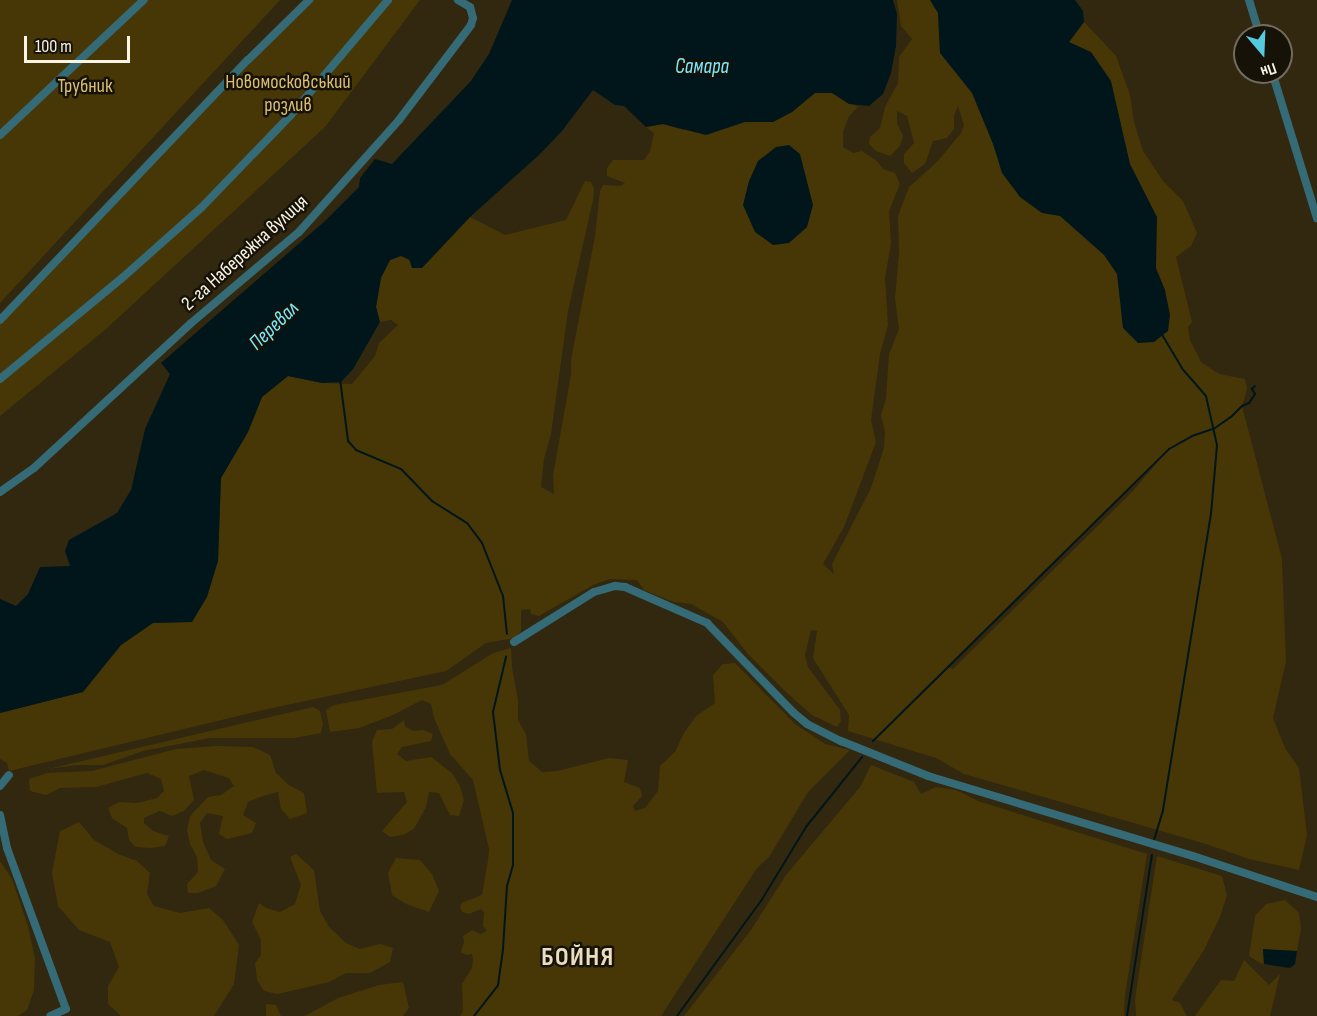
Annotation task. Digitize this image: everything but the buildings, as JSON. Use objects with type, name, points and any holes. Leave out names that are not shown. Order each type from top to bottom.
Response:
[{"type":"street","points":[[0,135],[144,0]]},
{"type":"street","points":[[0,320],[248,60],[309,0]]},
{"type":"street","points":[[0,379],[121,279],[202,207],[290,117],[388,0]]},
{"type":"street","name":"2-га Набережна вулиця","points":[[0,492],[34,468],[190,324],[299,232],[417,98],[471,25],[473,18],[470,7],[458,0]]},
{"type":"street","points":[[1249,0],[1256,24]]},
{"type":"street","points":[[1276,84],[1317,218]]},
{"type":"street","points":[[514,642],[594,592],[615,586],[625,587],[707,623],[794,713],[807,724],[841,741],[928,776],[1193,856],[1317,897]]},
{"type":"street","points":[[0,786],[9,775]]},
{"type":"street","points":[[0,815],[7,848],[67,1013],[50,1016]]},
{"type":"green space","name":"Трубник","points":[[0,0],[280,0],[0,303]]},
{"type":"green space","name":"Новомосковський розлив","points":[[311,0],[420,0],[325,127],[106,329],[0,416],[0,324]]},
{"type":"green space","points":[[897,0],[930,0],[938,13],[940,53],[1069,42],[1084,22],[1116,56],[1130,95],[1134,122],[1143,151],[1163,181],[1183,201],[1197,233],[1191,246],[1176,257],[1192,322],[1188,327],[1190,340],[1201,362],[1219,374],[1245,379],[1247,389],[1242,406],[1282,559],[1286,661],[1273,718],[1285,748],[1299,768],[1307,835],[1299,870],[1249,859],[1206,844],[964,774],[936,758],[848,731],[849,715],[813,658],[817,631],[811,630],[805,655],[808,667],[840,710],[841,721],[837,727],[812,715],[787,693],[748,654],[723,622],[691,604],[674,602],[644,590],[637,580],[610,579],[593,585],[539,616],[531,614],[530,609],[521,610],[521,631],[515,638],[486,643],[446,671],[268,709],[9,771],[7,763],[0,759],[0,713],[83,692],[121,645],[153,623],[192,622],[218,561],[221,478],[248,432],[262,397],[288,376],[322,383],[352,384],[375,356],[379,343],[398,325],[391,320],[380,322],[376,307],[381,277],[390,260],[401,256],[422,268],[470,217],[505,235],[566,220],[585,181],[591,182],[594,189],[593,200],[568,311],[551,434],[544,459],[541,487],[554,494],[553,475],[571,375],[571,360],[595,236],[600,191],[603,185],[621,186],[625,183],[607,176],[607,168],[613,160],[644,160],[650,151],[654,133],[646,127],[663,124],[683,130],[745,122],[773,122],[792,112],[815,93],[832,93],[858,107],[849,116],[843,132],[843,147],[853,153],[862,151],[877,161],[883,169],[895,173],[900,184],[889,211],[891,243],[885,278],[888,325],[880,354],[871,420],[876,442],[844,527],[823,564],[834,574],[832,564],[871,488],[884,448],[885,432],[881,415],[886,399],[889,354],[899,329],[895,298],[899,254],[898,216],[909,187],[937,162],[961,133],[964,125],[958,106],[954,116],[954,129],[947,138],[933,141],[925,164],[912,173],[904,163],[904,154],[914,143],[907,116],[897,111],[897,123],[903,136],[900,146],[890,156],[876,151],[869,144],[870,137],[880,128],[885,107],[898,83],[899,57],[912,39],[901,26]],"holes":[[[1162,457],[1132,492],[953,669],[948,667]]]},
{"type":"green space","points":[[511,648],[518,700],[518,720],[526,734],[529,761],[542,772],[557,771],[609,758],[628,760],[624,782],[640,788],[642,796],[633,806],[635,811],[645,808],[658,791],[660,766],[675,752],[696,716],[715,703],[713,675],[723,664],[735,663],[795,724],[825,744],[850,750],[808,792],[769,857],[757,868],[661,1016],[460,1016],[463,1011],[462,984],[472,968],[473,960],[472,954],[466,955],[461,952],[463,936],[472,930],[480,934],[487,931],[483,926],[484,912],[481,909],[469,914],[462,912],[460,907],[462,903],[482,895],[488,860],[489,849],[473,780],[450,754],[434,718],[431,704],[422,700],[393,715],[359,728],[330,732],[326,710],[334,705],[442,685],[493,653]]},
{"type":"green space","points":[[313,707],[320,711],[323,724],[321,733],[294,738],[210,738],[143,751],[103,765],[77,765],[48,769]]},
{"type":"green space","points":[[404,720],[405,726],[413,731],[423,730],[433,734],[431,741],[402,747],[397,754],[406,761],[431,757],[452,773],[460,786],[464,800],[459,816],[450,815],[439,793],[429,792],[426,807],[414,829],[403,835],[390,837],[382,831],[407,802],[404,792],[377,793],[372,742],[377,730],[392,729]]},
{"type":"green space","points":[[216,746],[253,747],[270,755],[276,773],[289,785],[304,793],[307,813],[290,819],[281,809],[278,792],[263,796],[248,802],[243,815],[256,823],[252,833],[227,839],[219,834],[223,816],[207,813],[200,823],[203,842],[211,860],[225,869],[216,886],[198,893],[188,893],[187,884],[198,872],[197,857],[190,844],[187,830],[190,816],[208,797],[221,795],[234,786],[229,778],[204,770],[189,776],[194,800],[184,811],[172,816],[160,811],[144,818],[144,823],[153,831],[169,836],[165,846],[151,848],[136,847],[129,840],[127,828],[112,818],[108,808],[119,802],[137,803],[157,798],[164,791],[161,779],[147,773],[96,787],[60,788],[46,795],[30,791],[29,779],[47,773],[92,771],[176,749]]},
{"type":"green space","points":[[871,765],[914,782],[921,794],[936,787],[956,790],[978,801],[1147,854],[1125,995],[1124,1016],[684,1016],[751,930],[786,875],[860,787]]},
{"type":"green space","points":[[79,822],[94,840],[118,854],[137,861],[150,873],[147,894],[154,906],[180,913],[209,908],[223,920],[239,945],[234,984],[214,1016],[121,1016],[108,1004],[108,986],[119,967],[110,942],[79,930],[58,906],[52,873],[60,831]]},
{"type":"green space","points":[[296,854],[314,870],[320,911],[329,927],[346,943],[360,949],[380,944],[393,948],[390,962],[370,973],[346,973],[329,982],[278,994],[264,991],[257,980],[255,963],[261,955],[261,940],[252,922],[259,903],[266,908],[280,912],[295,904],[301,885],[290,857]]},
{"type":"green space","points":[[1157,856],[1222,876],[1227,895],[1220,917],[1204,950],[1172,1000],[1180,1003],[1187,1016],[1136,1016],[1135,999]]},
{"type":"green space","points":[[396,858],[420,860],[432,874],[439,891],[429,912],[406,904],[392,895],[388,873]]},
{"type":"green space","points":[[0,861],[12,879],[28,926],[35,959],[34,990],[27,1010],[18,1016],[0,1016]]},
{"type":"green space","points":[[1285,900],[1299,913],[1301,929],[1297,951],[1263,950],[1264,964],[1260,963],[1249,956],[1255,916],[1266,904]]},
{"type":"green space","points":[[1244,960],[1269,985],[1280,974],[1270,1016],[1195,1016],[1221,980],[1234,981]]},
{"type":"green space","points":[[403,982],[409,1008],[403,1016],[305,1016],[338,998],[379,985]]},
{"type":"green space","points":[[266,1004],[276,1005],[281,1016],[266,1016]]},
{"type":"water","name":"Самара","points":[[512,0],[893,0],[897,14],[896,46],[891,73],[883,94],[869,106],[849,104],[832,93],[815,93],[792,112],[773,122],[745,122],[706,135],[663,124],[646,127],[624,106],[615,105],[593,90],[562,131],[539,155],[470,217],[422,268],[412,268],[409,259],[401,256],[390,260],[381,278],[376,307],[380,322],[353,369],[341,382],[322,383],[288,376],[262,397],[248,432],[221,478],[218,561],[207,597],[192,622],[153,623],[121,645],[83,692],[0,713],[0,599],[16,606],[28,594],[40,567],[70,566],[65,551],[69,540],[117,513],[131,490],[145,429],[170,374],[161,363],[325,221],[359,187],[360,178],[375,159],[392,164],[471,81],[489,54]]},
{"type":"water","points":[[930,0],[1075,0],[1083,11],[1084,22],[1069,42],[1091,52],[1111,81],[1130,164],[1157,217],[1156,268],[1165,290],[1170,315],[1168,331],[1154,342],[1138,343],[1123,328],[1117,274],[1104,255],[1060,216],[1042,213],[1020,197],[1002,173],[972,93],[940,53],[938,13]]},
{"type":"water","points":[[789,145],[800,154],[813,205],[807,227],[789,243],[773,245],[755,232],[743,205],[749,181],[758,161],[776,147]]},
{"type":"water","points":[[1263,949],[1297,951],[1295,964],[1290,968],[1264,964]]},
{"type":"waterway","points":[[1154,840],[1163,810],[1211,514],[1217,445],[1206,396],[1182,368],[1161,333]]},
{"type":"waterway","points":[[340,379],[348,441],[356,450],[401,469],[432,501],[467,523],[482,543],[503,596],[507,634]]},
{"type":"waterway","points":[[873,741],[1169,449],[1192,436],[1215,428],[1231,417],[1242,406],[1249,403],[1255,394],[1252,389],[1255,386]]},
{"type":"waterway","points":[[474,1016],[498,985],[507,886],[513,865],[513,813],[500,770],[493,712],[506,657]]},
{"type":"waterway","points":[[677,1016],[761,901],[806,827],[862,757]]},
{"type":"waterway","points":[[1127,1016],[1152,855]]},
{"type":"district","name":"БОЙНЯ","points":[[578,958]]},
{"type":"water label","name":"Перевал","points":[[274,326]]}]
